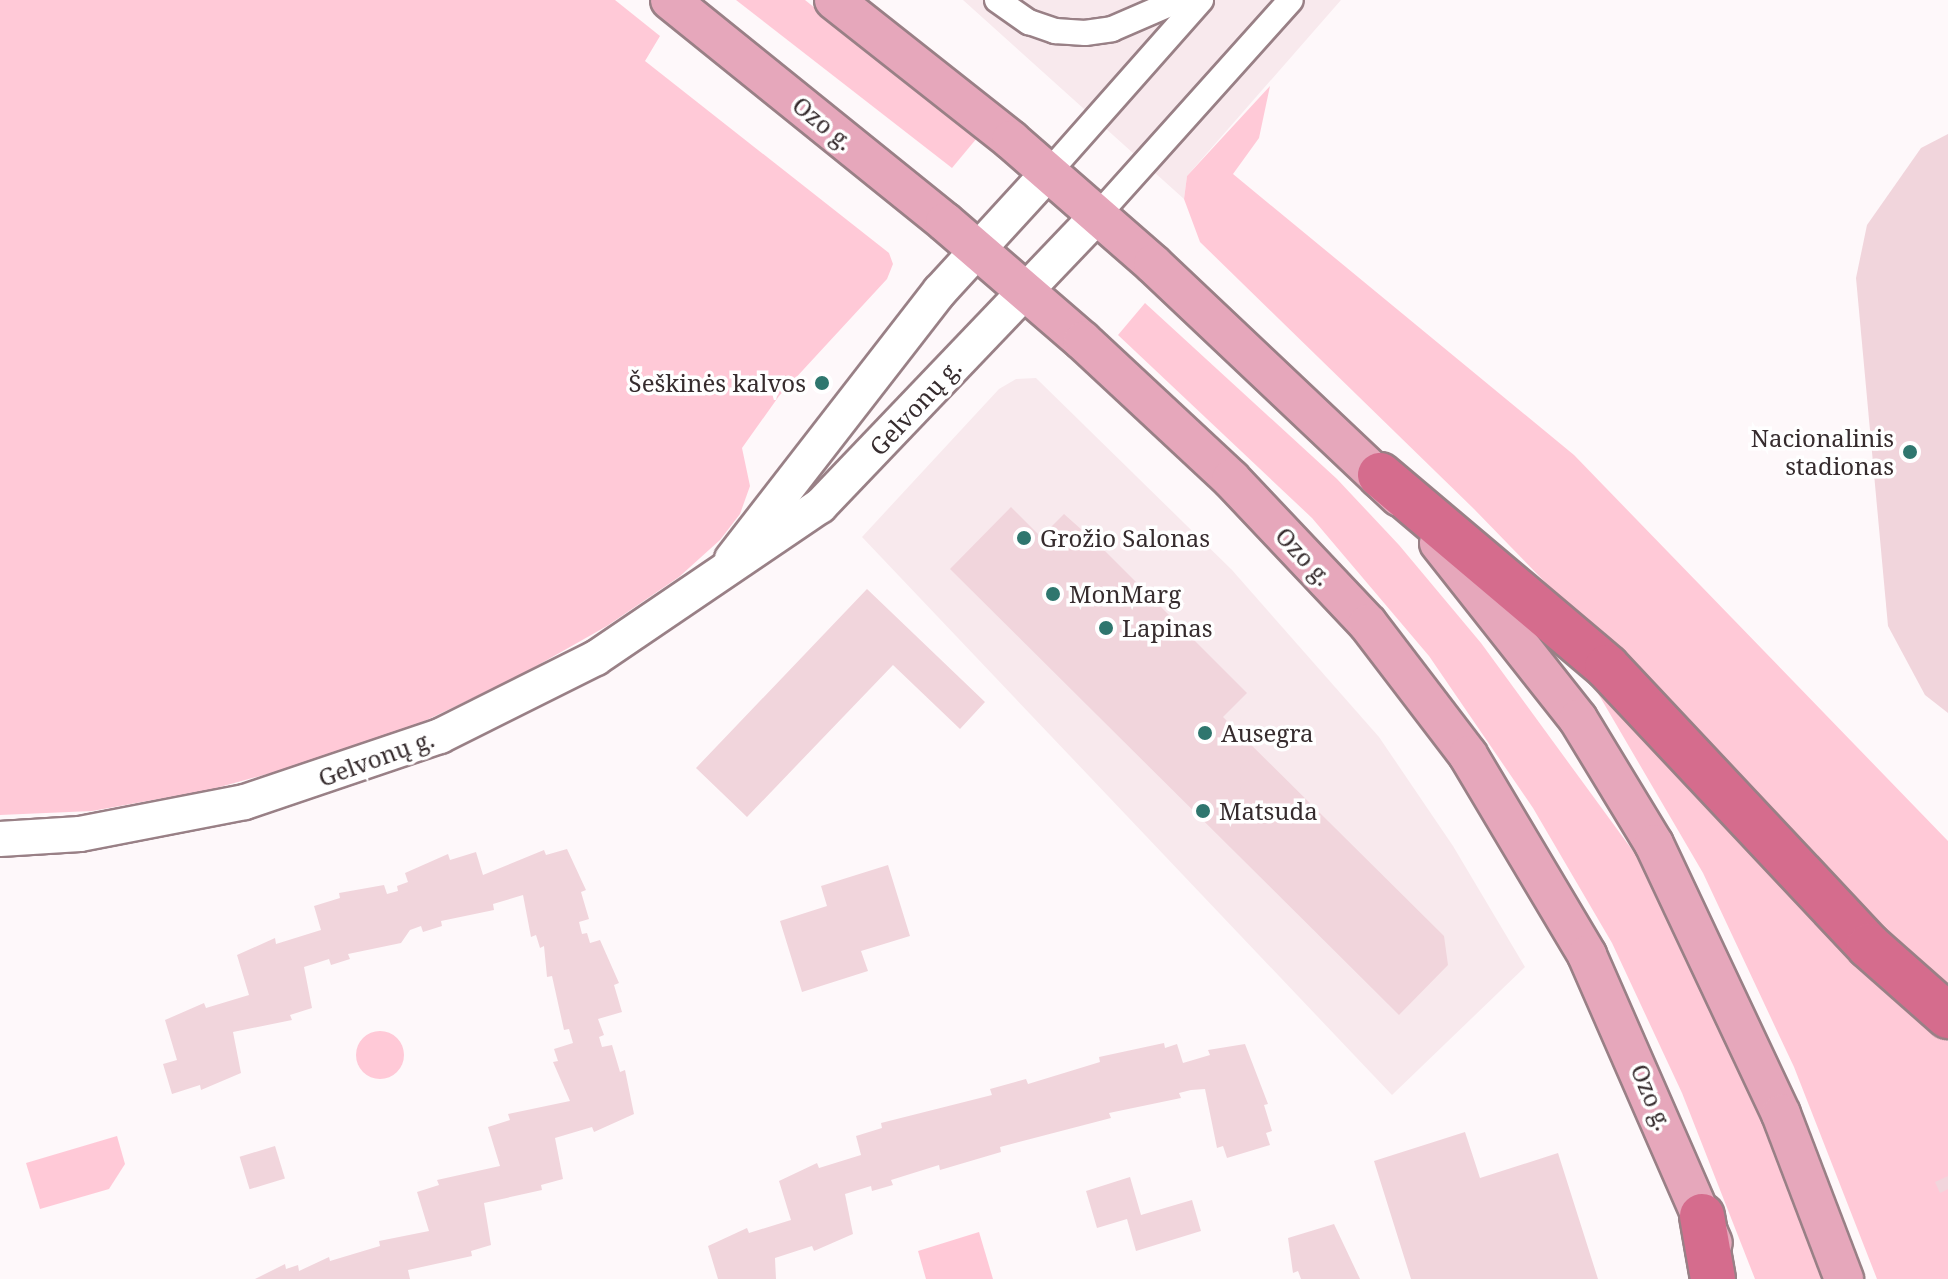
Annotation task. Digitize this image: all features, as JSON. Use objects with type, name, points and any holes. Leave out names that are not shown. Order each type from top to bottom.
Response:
[{"type":"highway","points":[[1380,475],[1607,667],[1869,946],[1948,1016]]},
{"type":"highway","points":[[1702,1216],[1713,1279]]},
{"type":"main road","name":"Ozo g.","points":[[670,0],[978,250],[1231,479],[1418,684],[1519,834],[1587,955],[1702,1216],[1726,1279]]},
{"type":"main road","points":[[834,0],[1048,173],[1380,475],[1486,598],[1578,719],[1654,844],[1781,1114],[1844,1279]]},
{"type":"main road","name":"Gelvonų g.","points":[[718,579],[839,415],[978,250],[1048,173]]},
{"type":"main road","name":"Gelvonų g.","points":[[0,839],[159,822],[342,772],[440,736],[596,658],[718,579],[820,506],[1097,216]]},
{"type":"street","points":[[997,0],[1029,22],[1055,31],[1085,33],[1112,29],[1179,0]]},
{"type":"street","points":[[1048,173],[1201,0]]},
{"type":"street","points":[[1097,216],[1291,0]]},
{"type":"shaded area","points":[[0,0],[615,0],[660,36],[645,61],[889,253],[893,264],[887,279],[779,396],[742,448],[750,486],[740,514],[720,540],[679,577],[607,626],[517,677],[410,728],[311,762],[209,790],[92,811],[0,815]]},
{"type":"shaded area","points":[[736,0],[805,0],[977,138],[952,168]]},
{"type":"shaded area","points":[[963,0],[1341,0],[1187,176],[1184,199]]},
{"type":"shaded area","points":[[1270,86],[1259,138],[1233,174],[1574,455],[1948,841],[1948,997],[1474,509],[1200,242],[1184,199],[1187,176]]},
{"type":"shaded area","points":[[1145,303],[1337,479],[1399,545],[1481,643],[1644,866],[1757,1105],[1823,1279],[1755,1279],[1682,1093],[1612,943],[1533,808],[1429,656],[1312,518],[1118,335]]},
{"type":"shaded area","points":[[1036,378],[1232,570],[1379,737],[1453,846],[1525,967],[1392,1095],[862,537],[999,389],[1016,379]]},
{"type":"shaded area","points":[[1589,678],[1948,1041],[1948,1279],[1877,1279],[1794,1067],[1703,873]]},
{"type":"shaded area","points":[[380,1031],[397,1038],[404,1055],[397,1072],[380,1079],[363,1072],[356,1055],[363,1038]]},
{"type":"shaded area","points":[[117,1136],[125,1164],[109,1189],[40,1209],[26,1163]]},
{"type":"shaded area","points":[[979,1232],[993,1279],[926,1279],[918,1251]]},
{"type":"building","name":"Nacionalinis stadionas","points":[[1948,134],[1948,713],[1925,695],[1888,626],[1856,278],[1867,225],[1921,148]]},
{"type":"building","points":[[1011,507],[1041,537],[1064,514],[1101,547],[1247,693],[1223,717],[1444,936],[1448,965],[1399,1015],[950,569]]},
{"type":"building","points":[[867,589],[985,702],[960,729],[893,665],[747,817],[696,768]]},
{"type":"building","points":[[567,849],[586,890],[581,892],[589,919],[579,922],[582,934],[587,933],[590,943],[600,940],[619,983],[614,985],[622,1012],[598,1019],[604,1035],[599,1037],[602,1047],[612,1045],[620,1072],[625,1070],[634,1114],[594,1132],[592,1127],[555,1138],[563,1179],[541,1185],[542,1190],[484,1203],[491,1245],[471,1251],[472,1256],[408,1270],[410,1279],[255,1279],[285,1264],[286,1269],[298,1265],[299,1271],[329,1257],[330,1261],[380,1246],[379,1241],[429,1231],[417,1192],[439,1185],[437,1180],[500,1166],[488,1127],[510,1120],[508,1114],[570,1101],[553,1062],[558,1061],[554,1049],[573,1043],[569,1029],[564,1030],[552,976],[547,977],[544,946],[540,948],[536,935],[531,937],[523,895],[493,904],[494,910],[441,921],[442,926],[423,932],[421,926],[410,930],[401,943],[348,954],[350,959],[331,965],[329,959],[304,967],[312,1008],[290,1015],[292,1020],[233,1032],[241,1073],[201,1090],[200,1085],[172,1094],[163,1064],[177,1060],[165,1020],[204,1003],[206,1008],[249,995],[237,955],[275,938],[276,944],[321,930],[314,906],[340,898],[339,893],[384,885],[387,894],[398,891],[397,886],[408,882],[405,873],[448,854],[450,860],[476,852],[483,875],[544,850],[546,855]]},
{"type":"building","points":[[888,865],[910,936],[861,951],[868,971],[802,992],[780,921],[827,906],[821,886]]},
{"type":"building","points":[[1164,1043],[1165,1048],[1177,1044],[1183,1063],[1210,1055],[1208,1050],[1245,1044],[1268,1104],[1264,1105],[1272,1131],[1266,1133],[1270,1145],[1227,1158],[1223,1146],[1217,1148],[1205,1089],[1191,1090],[1179,1093],[1181,1098],[1109,1113],[1111,1118],[1000,1147],[1001,1152],[940,1170],[939,1165],[891,1180],[893,1185],[872,1191],[871,1186],[845,1194],[853,1234],[814,1251],[812,1246],[775,1258],[776,1279],[718,1279],[708,1246],[747,1228],[749,1233],[791,1220],[779,1181],[817,1163],[819,1168],[861,1155],[856,1136],[882,1128],[881,1123],[992,1095],[990,1089],[1026,1079],[1028,1084],[1100,1062],[1099,1057]]},
{"type":"building","points":[[1465,1132],[1480,1178],[1558,1153],[1598,1279],[1411,1279],[1374,1161]]},
{"type":"building","points":[[275,1146],[285,1179],[250,1189],[240,1157]]},
{"type":"building","points":[[1948,1176],[1948,1189],[1940,1193],[1935,1182]]},
{"type":"building","points":[[1130,1177],[1141,1215],[1192,1200],[1201,1231],[1136,1251],[1127,1219],[1097,1228],[1086,1191]]},
{"type":"building","points":[[1334,1224],[1360,1279],[1301,1279],[1298,1271],[1293,1273],[1288,1238]]},
{"type":"place","name":"Šeškinės kalvos","points":[[822,383]]},
{"type":"place","name":"Nacionalinis stadionas","points":[[1910,452]]},
{"type":"place","name":"Grožio Salonas","points":[[1024,538]]},
{"type":"place","name":"MonMarg","points":[[1053,594]]},
{"type":"place","name":"Lapinas","points":[[1106,628]]},
{"type":"place","name":"Ausegra","points":[[1205,733]]},
{"type":"place","name":"Matsuda","points":[[1203,811]]}]
